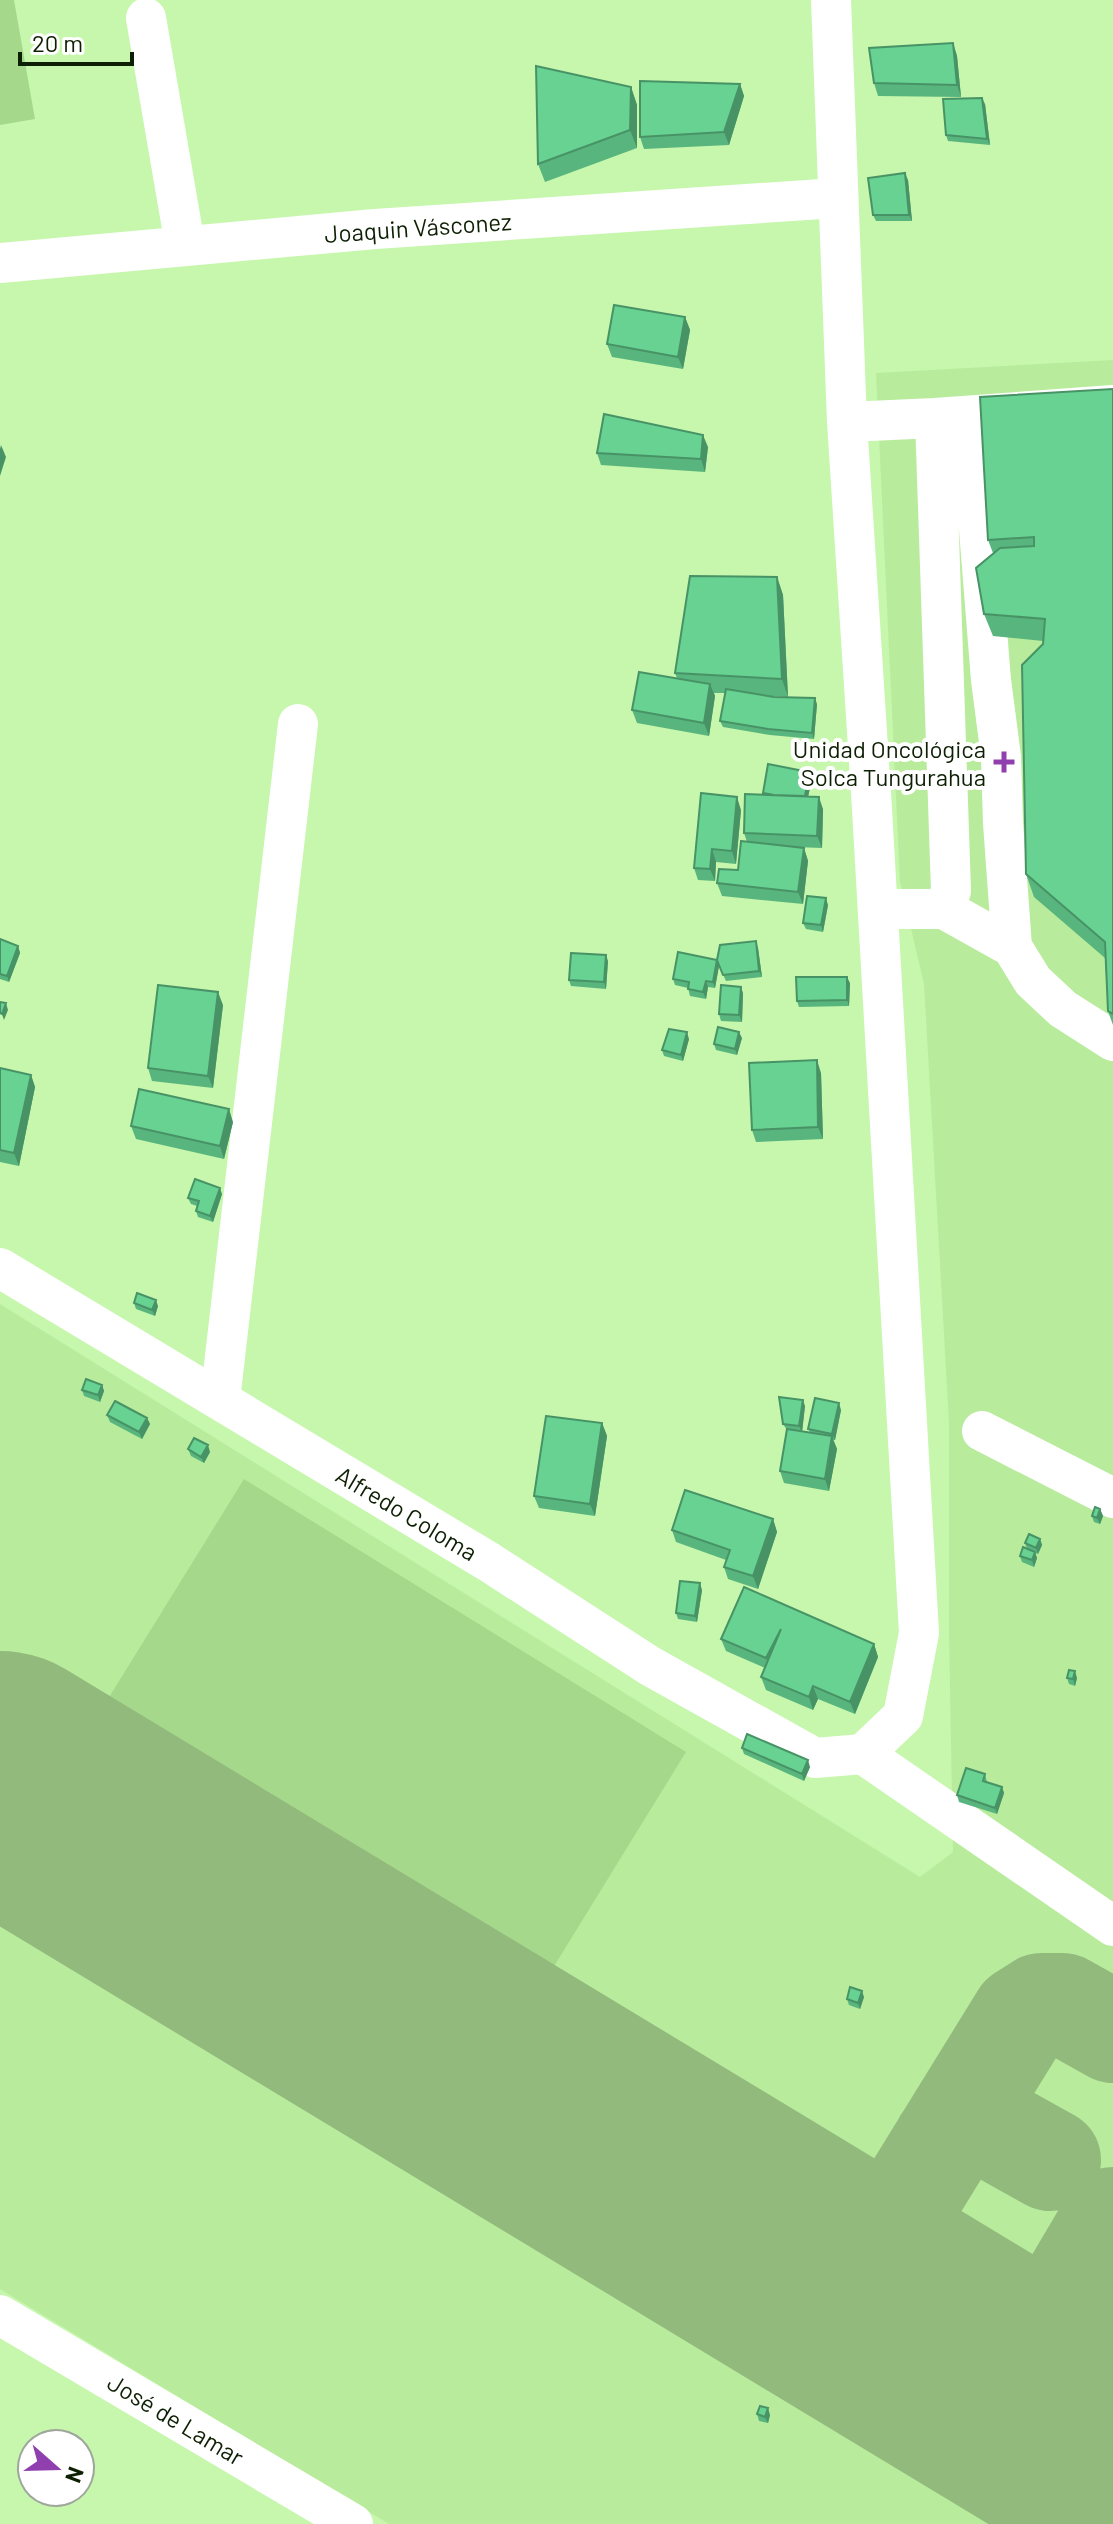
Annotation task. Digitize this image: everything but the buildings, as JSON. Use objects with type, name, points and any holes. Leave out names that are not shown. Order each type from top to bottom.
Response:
[{"type":"street","points":[[831,0],[847,422],[919,1633],[903,1716],[863,1754],[1113,1926]]},
{"type":"street","points":[[146,18],[185,245]]},
{"type":"street","name":"Joaquin Vásconez","points":[[0,263],[391,228],[837,198]]},
{"type":"street","points":[[847,422],[952,418],[1113,405]]},
{"type":"street","points":[[944,909],[951,891],[952,874],[937,540],[952,418]]},
{"type":"street","points":[[952,418],[1001,757],[1012,947],[1033,981],[1053,1000],[1113,1041]]},
{"type":"street","points":[[220,1400],[298,724]]},
{"type":"street","points":[[878,909],[944,909],[1012,947]]},
{"type":"street","name":"Alfredo Coloma","points":[[0,1268],[489,1562],[650,1666],[815,1758],[863,1754]]},
{"type":"street","points":[[982,1431],[1113,1498]]},
{"type":"street","name":"José de Lamar","points":[[0,2315],[353,2524]]},
{"type":"shaded area","points":[[0,0],[14,0],[35,119],[0,125]]},
{"type":"shaded area","points":[[1113,360],[1113,2524],[389,2524],[0,2289],[0,1304],[920,1877],[953,1852],[949,1422],[924,984],[900,882],[876,373]]},
{"type":"shaded area","points":[[244,1479],[686,1752],[545,1981],[103,1707]]},
{"type":"taxiway","points":[[851,2293],[1022,2016],[1041,2004],[1063,2004],[1113,2032]]},
{"type":"taxiway","points":[[944,2142],[972,2125],[989,2126],[1050,2160]]},
{"type":"taxiway","points":[[1012,2389],[1113,2218]]},
{"type":"runway","points":[[0,1778],[1113,2451]]},
{"type":"place","name":"Unidad Oncológica Solca Tungurahua","points":[[1004,762]]}]
